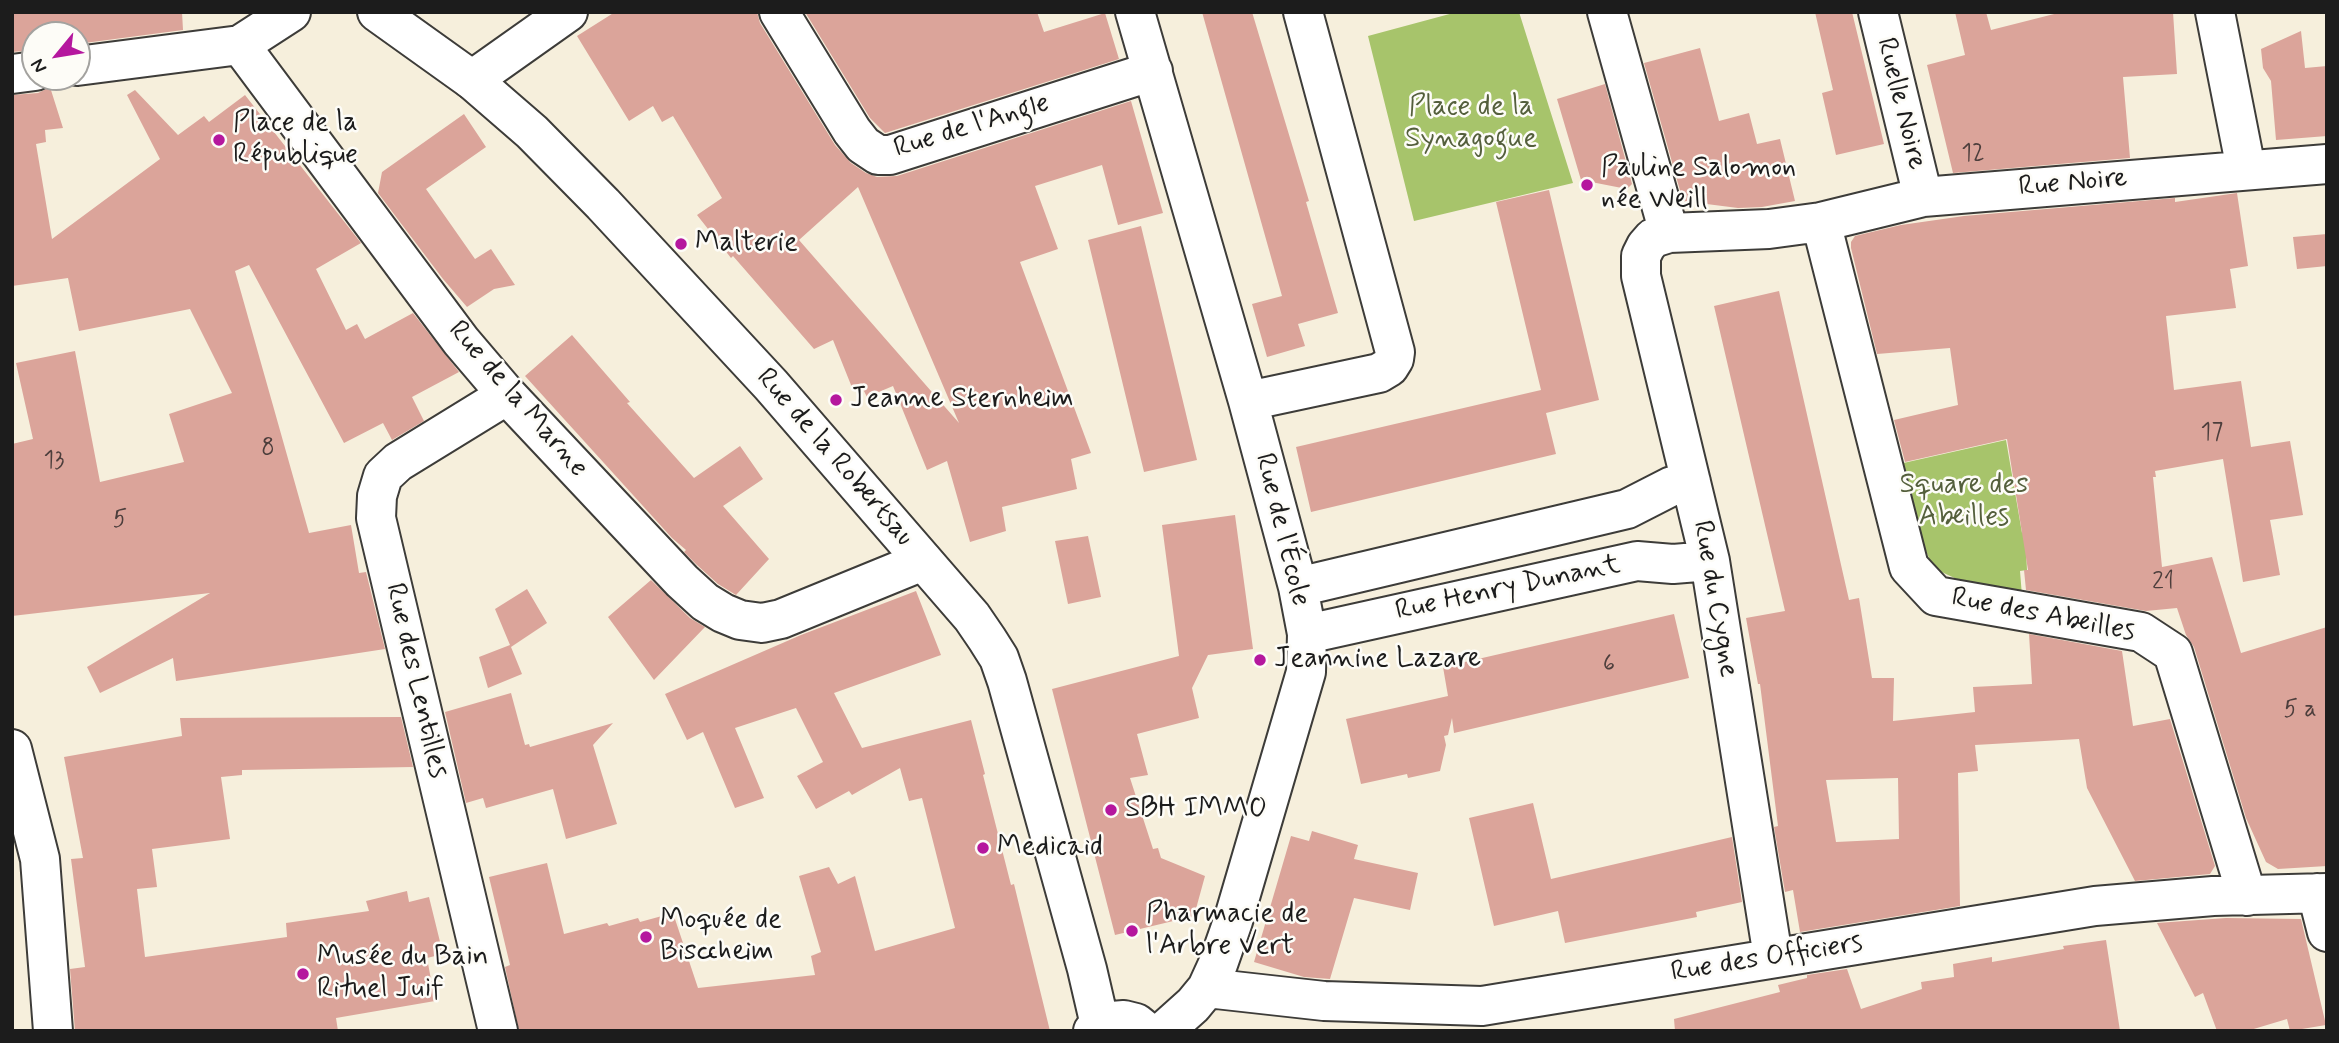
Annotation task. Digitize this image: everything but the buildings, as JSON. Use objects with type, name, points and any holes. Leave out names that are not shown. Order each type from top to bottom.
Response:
[{"type":"street","points":[[91,64],[240,45],[291,12]]},
{"type":"street","name":"Rue de la Robertsau","points":[[377,12],[472,80],[531,132],[771,385],[972,617],[999,659],[1007,681],[1087,969],[1096,1028]]},
{"type":"street","points":[[472,80],[568,12]]},
{"type":"street","name":"Rue de l'Angle","points":[[779,12],[852,131],[863,145],[878,155],[890,155],[1153,71]]},
{"type":"street","name":"Rue de l'École","points":[[1135,12],[1248,401],[1298,587],[1307,634],[1306,672],[1233,921],[1207,988],[1193,1005],[1164,1031]]},
{"type":"street","points":[[1248,401],[1379,373],[1389,367],[1395,352],[1303,12]]},
{"type":"street","points":[[1607,12],[1657,239],[1822,222]]},
{"type":"street","name":"Ruelle Noire","points":[[1878,12],[1923,197]]},
{"type":"street","points":[[2215,12],[2246,169]]},
{"type":"street","name":"Rue de la Marne","points":[[240,45],[461,341],[507,395],[682,581],[705,601],[740,620],[762,623],[780,619],[923,561]]},
{"type":"street","name":"Rue Noire","points":[[1822,222],[1923,197],[2327,164]]},
{"type":"street","name":"Rue des Abeilles","points":[[1822,222],[1909,566],[1936,596],[2141,632],[2173,653],[2247,895]]},
{"type":"street","name":"Rue du Cygne","points":[[1657,239],[1641,256],[1641,276],[1710,561],[1773,957]]},
{"type":"street","name":"Rue des Lentilles","points":[[498,1031],[376,518],[377,496],[383,476],[398,462],[507,395]]},
{"type":"street","name":"Rue Henry Dunant","points":[[1298,587],[1627,509],[1672,486],[1691,482]]},
{"type":"street","name":"Rue Henry Dunant","points":[[1307,634],[1637,561],[1673,564],[1710,561]]},
{"type":"street","points":[[12,749],[40,859],[53,1031]]},
{"type":"street","points":[[2322,893],[2327,932]]},
{"type":"street","name":"Rue des Officiers","points":[[1207,988],[1324,1001],[1482,1006],[2095,906],[2247,895],[2322,893]]},
{"type":"street","points":[[1096,1028],[1124,1020],[1136,1023],[1146,1031]]},
{"type":"green space","name":"Place de la Synagogue","points":[[1457,12],[1519,12],[1573,183],[1414,221],[1368,36]]},
{"type":"green space","name":"Square des Abeilles","points":[[2006,440],[2022,533],[2025,533],[2027,570],[2020,571],[2022,596],[1961,581],[1933,568],[1920,536],[1899,464]]},
{"type":"place","name":"Place de la République","points":[[219,140]]},
{"type":"place","name":"Pauline Salomon née Weill","points":[[1587,185]]},
{"type":"place","name":"Malterie","points":[[681,244]]},
{"type":"place","name":"Jeanne Sternheim","points":[[836,400]]},
{"type":"place","name":"Jeannine Lazare","points":[[1260,660]]},
{"type":"place","name":"SBH IMMO","points":[[1111,810]]},
{"type":"place","name":"Medicaid","points":[[983,848]]},
{"type":"place","name":"Pharmacie de l'Arbre Vert","points":[[1132,931]]},
{"type":"place","name":"Moquée de Bisccheim","points":[[646,937]]},
{"type":"place","name":"Musée du Bain Rituel Juif","points":[[303,974]]}]
